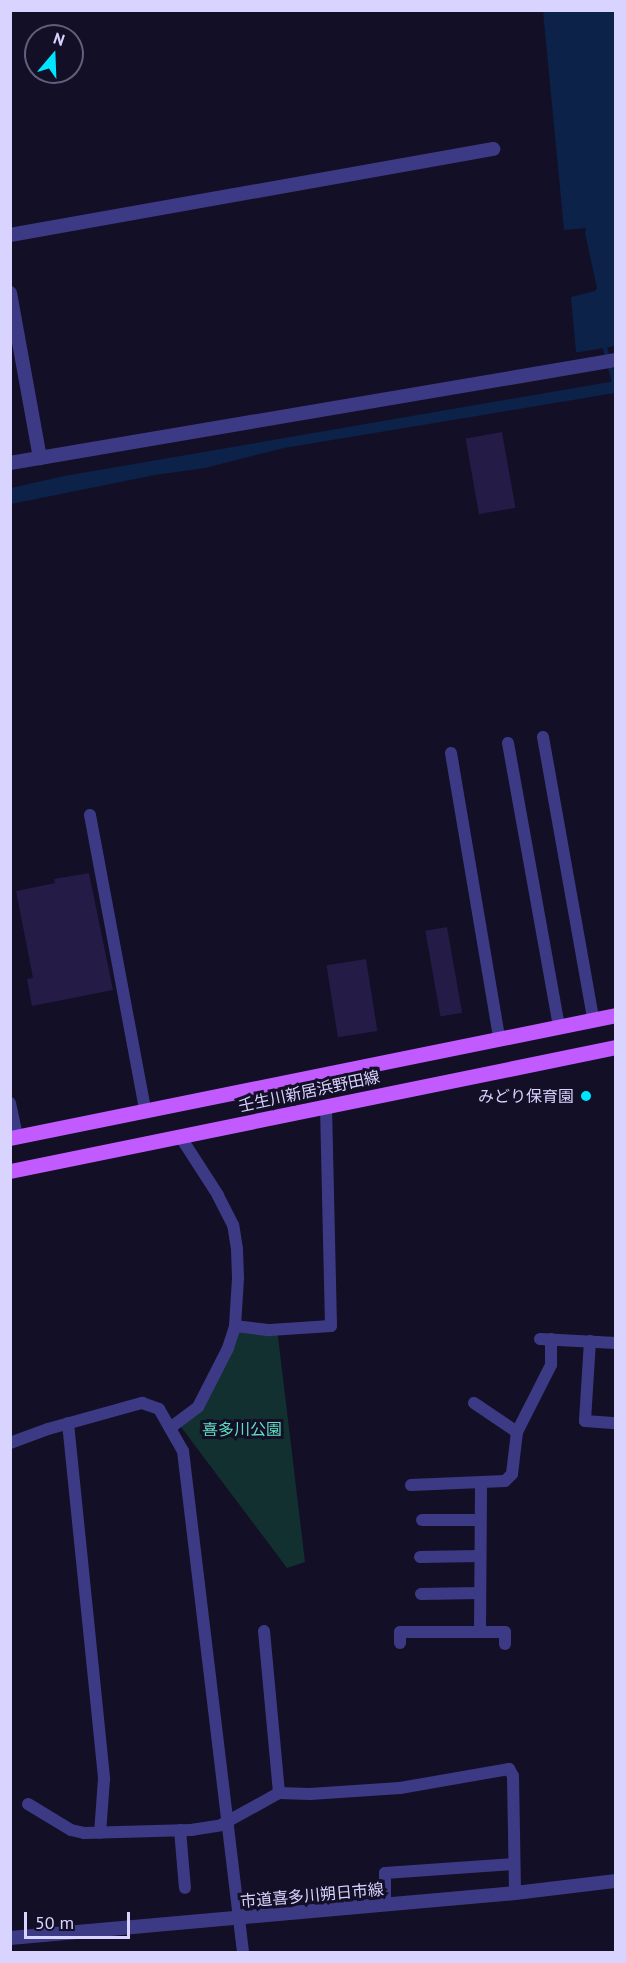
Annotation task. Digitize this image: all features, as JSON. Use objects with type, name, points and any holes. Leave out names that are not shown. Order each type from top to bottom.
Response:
[{"type":"main road","name":"壬生川新居浜野田線","points":[[14,1137],[615,1015]]},
{"type":"main road","name":"壬生川新居浜野田線","points":[[10,1171],[615,1047]]},
{"type":"street","points":[[10,235],[493,149]]},
{"type":"street","points":[[10,293],[40,458]]},
{"type":"street","points":[[10,463],[615,360]]},
{"type":"street","points":[[543,736],[593,1019]]},
{"type":"street","points":[[508,743],[559,1026]]},
{"type":"street","points":[[451,753],[499,1038]]},
{"type":"street","points":[[90,815],[145,1110]]},
{"type":"street","points":[[10,1103],[14,1137]]},
{"type":"street","points":[[235,1326],[270,1330],[331,1326],[326,1106]]},
{"type":"street","points":[[170,1428],[198,1407],[228,1348],[235,1326],[237,1249],[233,1225],[218,1195],[180,1136]]},
{"type":"street","points":[[411,1485],[505,1481],[512,1474],[517,1432],[551,1365],[546,1339],[615,1343]]},
{"type":"street","points":[[590,1341],[585,1421],[615,1423]]},
{"type":"street","points":[[10,1443],[68,1423],[142,1403],[159,1409],[183,1450],[243,1953]]},
{"type":"street","points":[[474,1403],[517,1432]]},
{"type":"street","points":[[68,1423],[104,1779],[100,1833]]},
{"type":"street","points":[[480,1632],[481,1483]]},
{"type":"street","points":[[422,1520],[480,1521]]},
{"type":"street","points":[[420,1557],[480,1556]]},
{"type":"street","points":[[421,1594],[480,1593]]},
{"type":"street","points":[[264,1631],[279,1792]]},
{"type":"street","points":[[399,1643],[400,1632],[505,1632],[505,1644]]},
{"type":"street","points":[[28,1804],[71,1830],[100,1833],[180,1830],[221,1825],[279,1792],[310,1794],[400,1788],[509,1769],[513,1776],[515,1893]]},
{"type":"street","points":[[180,1830],[185,1888]]},
{"type":"street","points":[[385,1905],[385,1873],[514,1864]]},
{"type":"street","name":"市道喜多川朔日市線","points":[[10,1938],[515,1893],[615,1881]]},
{"type":"green space","name":"喜多川公園","points":[[235,1326],[277,1328],[305,1562],[287,1568],[178,1423],[198,1407]]},
{"type":"water","points":[[543,11],[615,11],[615,346],[580,352],[576,352],[571,297],[595,291],[597,288],[585,233],[586,228],[564,230]]},
{"type":"water","points":[[615,381],[615,393],[284,448],[205,468],[155,475],[11,504],[11,488],[64,476]]},
{"type":"building","points":[[502,432],[515,508],[479,514],[466,438]]},
{"type":"building","points":[[89,873],[113,990],[32,1006],[27,979],[33,978],[16,891],[55,883],[54,879]]},
{"type":"building","points":[[447,927],[462,1013],[440,1016],[425,931]]},
{"type":"building","points":[[366,959],[377,1031],[338,1037],[326,965]]},
{"type":"waterway","points":[[605,348],[616,387]]},
{"type":"place","name":"みどり保育園","points":[[586,1096]]}]
